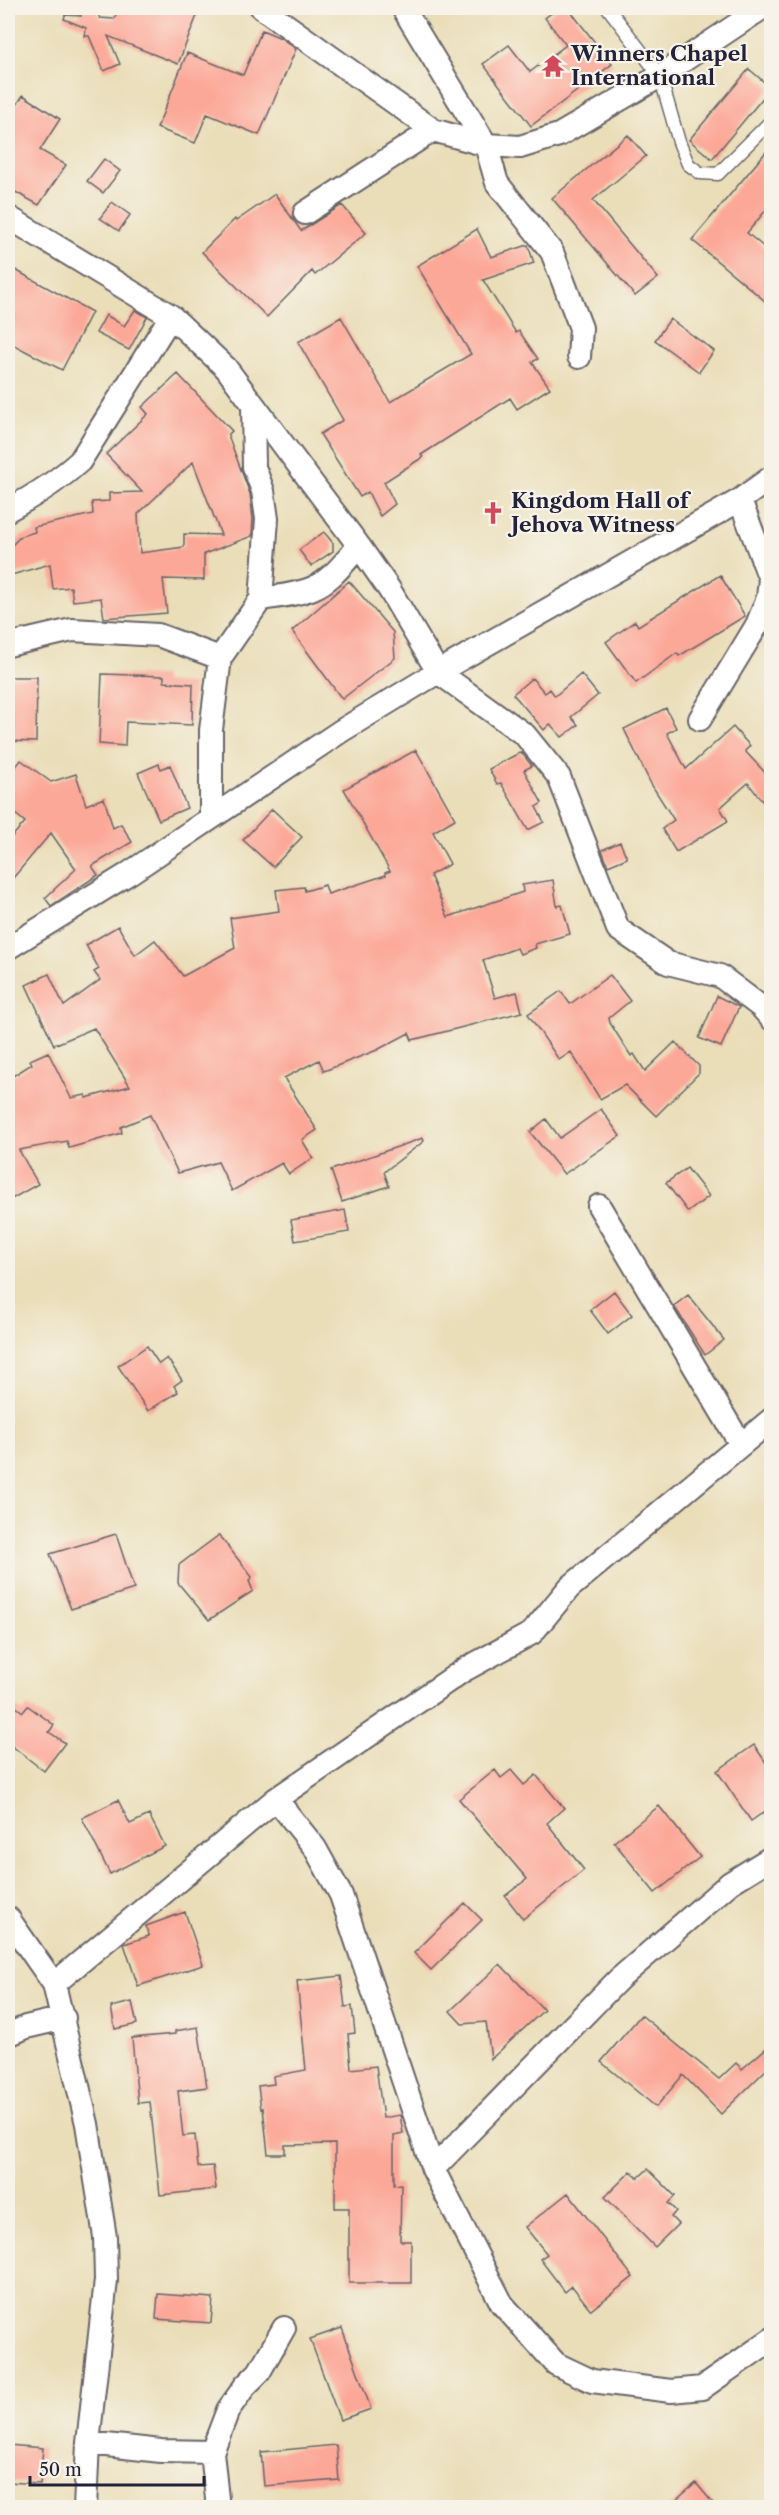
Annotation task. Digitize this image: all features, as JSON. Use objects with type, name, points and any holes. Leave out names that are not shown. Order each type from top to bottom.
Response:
[{"type":"street","points":[[262,8],[433,130],[486,145],[520,147],[559,135],[660,76],[762,8]]},
{"type":"street","points":[[404,8],[486,145],[497,183],[552,252],[580,328],[579,357]]},
{"type":"street","points":[[306,213],[433,130]]},
{"type":"street","points":[[8,217],[171,316],[226,368],[389,589],[438,672],[525,735],[559,777],[618,929],[668,963],[720,976],[761,1007],[771,1019]]},
{"type":"street","points":[[8,510],[62,477],[80,461],[171,316]]},
{"type":"street","points":[[212,817],[211,730],[220,658],[261,599],[267,519],[263,491],[254,467],[253,406]]},
{"type":"street","points":[[8,948],[128,874],[341,731],[438,672],[740,500],[771,477]]},
{"type":"street","points":[[700,718],[757,626],[768,598],[770,579],[740,500]]},
{"type":"street","points":[[261,599],[297,594],[314,588],[326,581],[359,546]]},
{"type":"street","points":[[10,640],[72,630],[158,635],[220,658]]},
{"type":"street","points":[[599,1206],[740,1443]]},
{"type":"street","points":[[54,1984],[276,1799],[464,1670],[532,1633],[569,1588],[771,1419]]},
{"type":"street","points":[[276,1799],[315,1848],[341,1895],[433,2169],[502,2304],[556,2364],[592,2381],[671,2391],[702,2388],[771,2339]]},
{"type":"street","points":[[433,2169],[620,1979],[730,1883],[771,1857]]},
{"type":"street","points":[[8,1918],[54,1984],[64,2018],[87,2124],[105,2237],[105,2301],[88,2443],[86,2508]]},
{"type":"street","points":[[8,2035],[26,2027],[64,2018]]},
{"type":"street","points":[[218,2508],[212,2452],[228,2410],[245,2385],[259,2372],[284,2328]]},
{"type":"street","points":[[88,2443],[161,2451],[212,2452]]},
{"type":"lane","points":[[609,8],[660,76],[683,153],[688,164],[700,173],[718,174],[771,120]]},
{"type":"building","points":[[77,8],[95,8],[100,18],[114,19],[119,8],[200,8],[178,64],[108,36],[120,64],[104,71],[89,36],[85,36],[86,28],[64,19],[65,15],[81,16]]},
{"type":"building","points":[[558,8],[568,8],[612,64],[531,126],[483,64],[509,45],[530,72],[566,45],[545,18]]},
{"type":"building","points":[[262,30],[281,38],[296,49],[259,135],[207,114],[195,143],[157,128],[187,53],[243,75]]},
{"type":"building","points":[[749,69],[771,88],[712,159],[689,140]]},
{"type":"building","points":[[23,95],[60,119],[40,150],[66,165],[39,205],[8,188],[8,119]]},
{"type":"building","points":[[628,135],[646,156],[593,200],[658,278],[635,296],[552,198]]},
{"type":"building","points":[[771,146],[771,204],[747,233],[771,253],[771,306],[692,240]]},
{"type":"building","points":[[104,159],[120,171],[103,193],[87,181]]},
{"type":"building","points":[[275,194],[301,231],[342,205],[366,233],[315,275],[312,271],[267,317],[202,252],[235,219],[236,221]]},
{"type":"building","points":[[112,202],[130,215],[119,231],[100,218]]},
{"type":"building","points":[[477,229],[491,257],[528,245],[534,263],[483,280],[516,333],[519,331],[538,359],[532,362],[550,388],[517,409],[510,398],[421,455],[423,457],[384,482],[395,504],[380,516],[368,492],[360,497],[320,434],[343,420],[298,342],[341,317],[390,402],[471,354],[417,266]]},
{"type":"building","points":[[8,266],[92,312],[62,370],[8,342]]},
{"type":"building","points":[[135,310],[147,317],[129,350],[96,333],[106,315],[124,326]]},
{"type":"building","points":[[670,319],[714,351],[699,372],[655,340]]},
{"type":"building","points":[[178,374],[232,431],[228,435],[250,494],[253,519],[252,536],[204,554],[204,580],[163,579],[167,613],[104,618],[101,598],[73,601],[71,587],[53,589],[50,564],[8,576],[8,549],[21,536],[35,532],[34,527],[93,514],[92,502],[109,501],[109,493],[142,492],[106,454],[148,414],[142,407]],"holes":[[[193,462],[221,535],[184,534],[184,547],[140,553],[138,514]]]},
{"type":"building","points":[[324,532],[333,543],[333,551],[311,566],[299,550]]},
{"type":"building","points":[[720,575],[745,616],[679,656],[677,653],[636,683],[606,642],[635,621],[638,626]]},
{"type":"building","points":[[349,581],[393,632],[395,658],[342,699],[292,631]]},
{"type":"building","points":[[102,674],[164,676],[164,682],[193,684],[192,725],[126,722],[125,746],[99,744]]},
{"type":"building","points":[[581,674],[598,695],[571,717],[578,725],[562,737],[550,724],[544,730],[513,694],[532,678],[545,693],[550,689],[555,696]]},
{"type":"building","points":[[8,677],[37,677],[36,742],[8,741]]},
{"type":"building","points":[[666,708],[676,728],[667,733],[686,769],[733,727],[750,746],[745,751],[771,779],[771,812],[748,783],[720,808],[728,821],[676,852],[662,829],[674,820],[651,784],[624,729]]},
{"type":"building","points":[[416,750],[455,819],[433,832],[450,864],[430,875],[448,917],[523,892],[522,885],[553,880],[557,906],[562,905],[570,934],[535,944],[536,948],[520,954],[517,948],[483,960],[495,998],[517,992],[522,1012],[412,1040],[409,1033],[377,1050],[324,1071],[319,1060],[284,1078],[317,1130],[302,1140],[313,1158],[289,1174],[282,1163],[232,1191],[218,1162],[178,1173],[150,1115],[121,1127],[122,1133],[69,1148],[67,1141],[19,1150],[38,1184],[8,1201],[8,1079],[32,1064],[30,1060],[48,1052],[71,1098],[86,1095],[86,1098],[130,1086],[94,1028],[54,1045],[26,985],[49,974],[64,1006],[100,980],[94,972],[99,969],[86,945],[118,926],[135,955],[155,940],[183,976],[235,948],[230,918],[279,911],[276,890],[304,887],[305,891],[325,885],[328,894],[386,875],[385,873],[390,871],[344,789]]},
{"type":"building","points":[[521,752],[532,766],[524,770],[542,803],[536,807],[544,822],[528,830],[501,783],[497,784],[489,769]]},
{"type":"building","points":[[21,760],[51,782],[76,774],[86,805],[104,798],[113,828],[121,824],[132,842],[92,866],[98,875],[51,906],[45,898],[76,869],[51,833],[8,884],[8,841],[25,822],[8,808],[8,777]]},
{"type":"building","points":[[159,764],[161,769],[170,765],[187,808],[159,820],[138,773]]},
{"type":"building","points":[[272,809],[302,837],[273,867],[243,840]]},
{"type":"building","points":[[620,842],[627,858],[608,866],[602,850]]},
{"type":"building","points":[[610,975],[630,1001],[609,1018],[610,1023],[631,1056],[634,1054],[645,1071],[675,1042],[699,1066],[699,1073],[656,1116],[625,1085],[600,1099],[571,1052],[559,1060],[528,1014],[561,991],[570,1004]]},
{"type":"building","points":[[717,996],[739,1007],[721,1047],[699,1038]]},
{"type":"building","points":[[601,1109],[620,1136],[564,1174],[530,1132],[546,1119],[560,1138]]},
{"type":"building","points":[[423,1138],[424,1141],[384,1172],[389,1186],[342,1202],[331,1170]]},
{"type":"building","points":[[687,1168],[709,1196],[688,1212],[666,1183]]},
{"type":"building","points":[[345,1210],[349,1232],[295,1241],[291,1220]]},
{"type":"building","points":[[614,1291],[632,1315],[608,1334],[590,1310]]},
{"type":"building","points":[[688,1295],[724,1340],[705,1355],[674,1306]]},
{"type":"building","points":[[147,1346],[159,1364],[167,1358],[182,1380],[174,1386],[178,1392],[148,1411],[118,1366]]},
{"type":"building","points":[[116,1534],[134,1589],[71,1609],[50,1554]]},
{"type":"building","points":[[219,1535],[252,1577],[249,1581],[253,1591],[209,1620],[178,1583],[179,1565]]},
{"type":"building","points":[[8,1701],[23,1712],[28,1706],[54,1725],[49,1732],[65,1743],[44,1771],[8,1743]]},
{"type":"building","points":[[754,1745],[771,1770],[771,1807],[751,1821],[717,1771]]},
{"type":"building","points":[[495,1770],[501,1778],[511,1770],[524,1785],[536,1775],[564,1808],[547,1823],[584,1870],[523,1919],[505,1896],[527,1879],[459,1799]]},
{"type":"building","points":[[118,1800],[130,1824],[149,1815],[165,1846],[110,1874],[82,1818]]},
{"type":"building","points":[[659,1806],[700,1857],[655,1893],[614,1842]]},
{"type":"building","points":[[465,1903],[482,1920],[431,1970],[414,1953]]},
{"type":"building","points":[[185,1912],[203,1965],[138,1986],[124,1944],[149,1936],[146,1926]]},
{"type":"building","points":[[500,1964],[544,2010],[491,2059],[486,2022],[462,2024],[450,2011]]},
{"type":"building","points":[[341,1976],[345,2007],[352,2006],[355,2033],[348,2034],[351,2069],[376,2066],[383,2118],[400,2115],[403,2133],[394,2135],[394,2185],[401,2184],[400,2241],[411,2241],[411,2283],[349,2283],[349,2208],[335,2208],[335,2144],[285,2145],[285,2154],[268,2154],[258,2086],[274,2084],[273,2076],[306,2070],[297,1981]]},
{"type":"building","points":[[132,2002],[137,2024],[115,2029],[111,2007]]},
{"type":"building","points":[[641,2015],[719,2079],[736,2063],[742,2069],[771,2044],[771,2065],[721,2114],[683,2075],[656,2107],[601,2062]]},
{"type":"building","points":[[198,2027],[207,2087],[178,2091],[183,2136],[195,2135],[198,2167],[213,2166],[216,2189],[160,2195],[150,2102],[138,2103],[132,2038],[175,2034],[175,2031]]},
{"type":"building","points":[[648,2169],[675,2196],[668,2203],[676,2211],[671,2217],[678,2224],[655,2247],[605,2197],[631,2171],[638,2178]]},
{"type":"building","points":[[568,2193],[633,2277],[591,2310],[572,2286],[565,2292],[540,2259],[547,2254],[525,2227]]},
{"type":"building","points":[[158,2294],[213,2298],[211,2323],[156,2319]]},
{"type":"building","points":[[342,2328],[371,2409],[340,2420],[310,2339]]},
{"type":"building","points":[[8,2445],[43,2448],[40,2484],[8,2482]]},
{"type":"building","points":[[336,2445],[339,2480],[264,2486],[261,2452]]},
{"type":"building","points":[[696,2483],[717,2508],[667,2508]]},
{"type":"place","name":"Winners Chapel International","points":[[553,66]]},
{"type":"place","name":"Kingdom Hall of Jehova Witness","points":[[493,513]]}]
